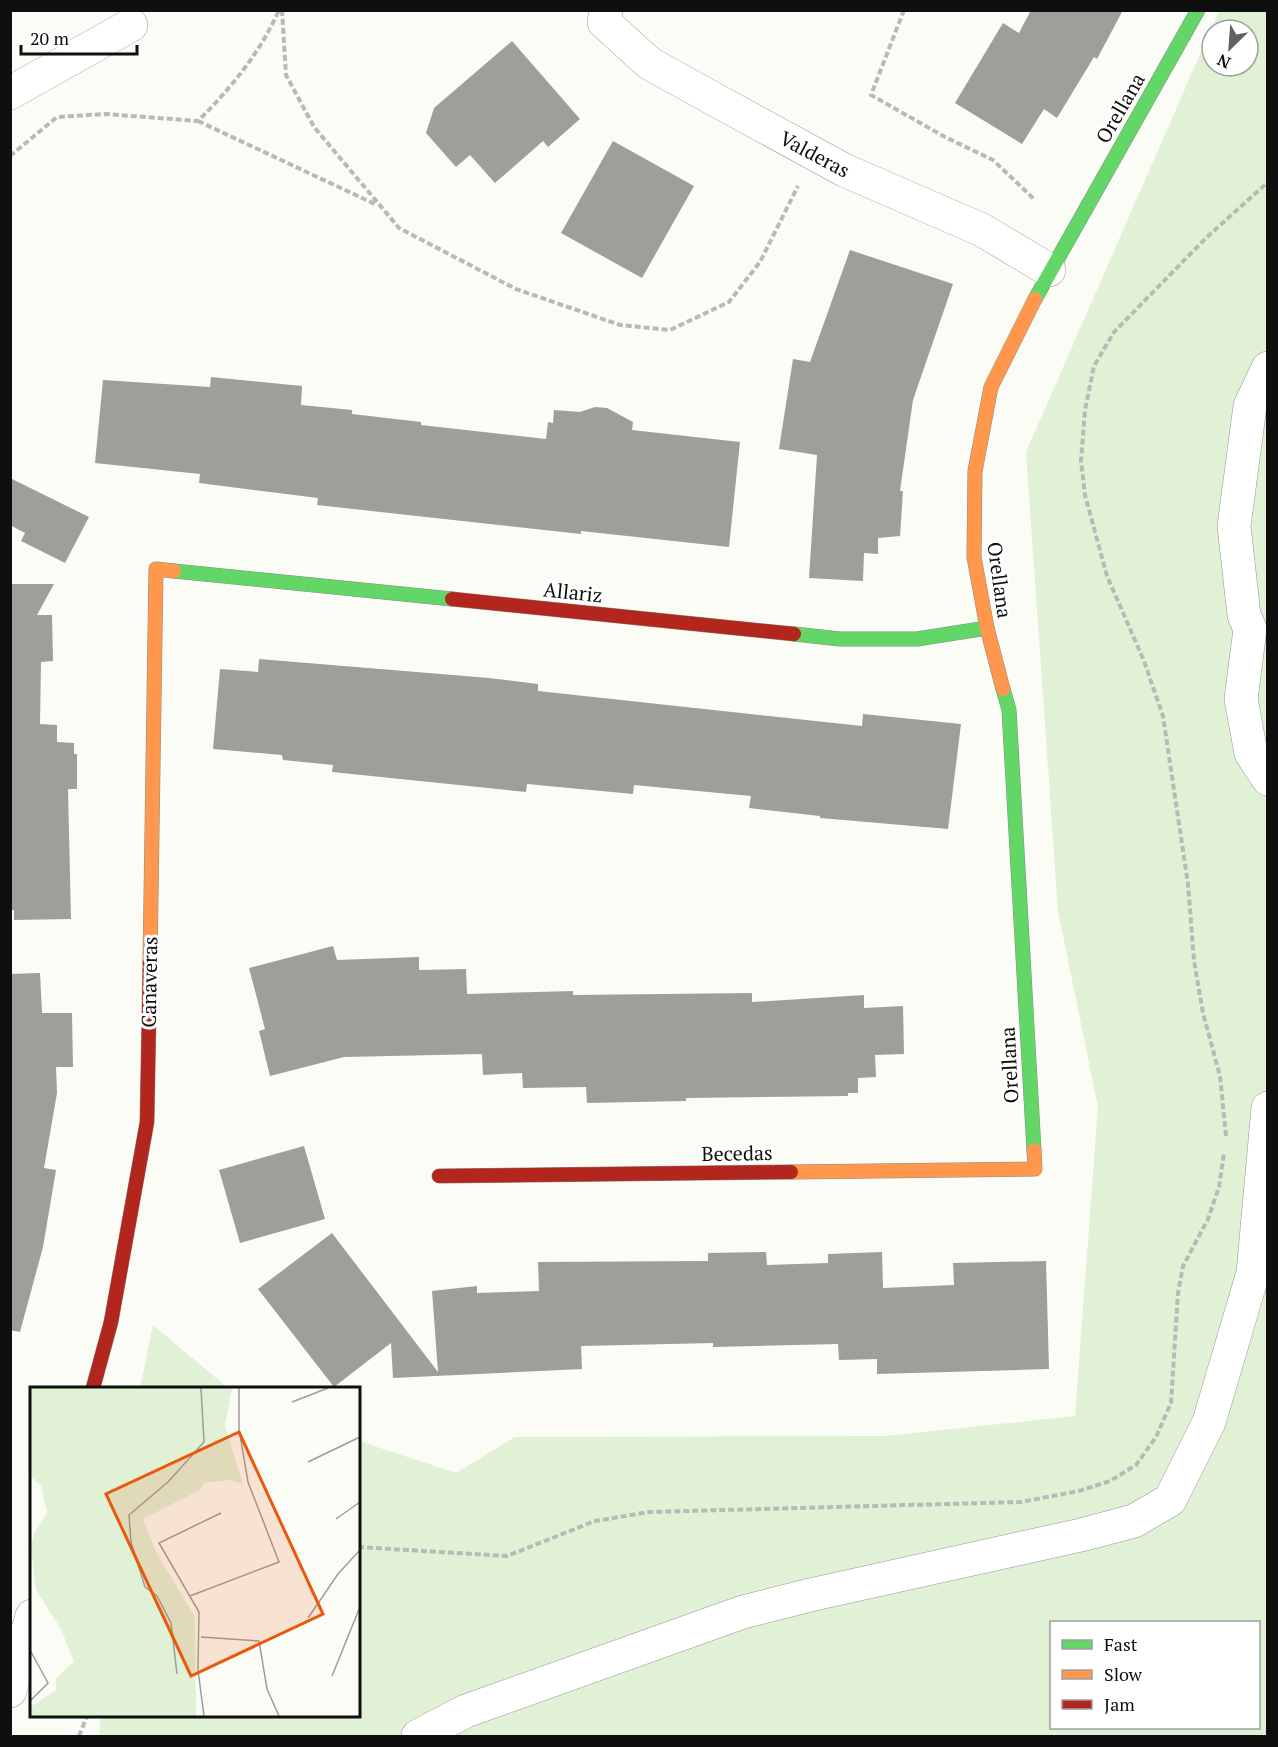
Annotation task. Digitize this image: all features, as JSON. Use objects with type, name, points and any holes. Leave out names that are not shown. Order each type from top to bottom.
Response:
[{"type":"street","name":"Valderas","points":[[606,10],[604,22],[650,63],[843,170],[982,230],[1048,270]]},
{"type":"street","name":"Orellana","points":[[1035,1169],[1009,710],[987,628],[974,557],[975,471],[991,387],[1048,270],[1198,10]]},
{"type":"street","points":[[10,93],[130,25]]},
{"type":"street","points":[[1268,368],[1250,406],[1234,526],[1244,615],[1250,629],[1241,699],[1251,753],[1268,779]]},
{"type":"street","name":"Allariz","points":[[156,569],[840,639],[917,639],[987,628]]},
{"type":"street","name":"Canaveras","points":[[94,1387],[111,1322],[147,1122],[156,569]]},
{"type":"street","points":[[418,1737],[466,1711],[743,1612],[821,1592],[1081,1536],[1134,1521],[1170,1500],[1209,1422],[1253,1273],[1268,1108]]},
{"type":"street","name":"Becedas","points":[[439,1176],[1035,1169]]},
{"type":"street","points":[[10,1691],[30,1623]]},
{"type":"path","points":[[198,121],[223,96],[265,42],[281,10]]},
{"type":"path","points":[[281,10],[286,75],[314,127],[399,228],[516,289],[620,325],[670,330],[729,302],[760,262],[799,185]]},
{"type":"path","points":[[904,10],[872,95],[945,137],[993,160],[1034,199]]},
{"type":"path","points":[[10,156],[57,117],[106,114],[198,121],[380,206]]},
{"type":"path","points":[[79,1737],[87,1717]]},
{"type":"green space","points":[[1219,11],[1267,11],[1267,1736],[99,1736],[101,1717],[360,1717],[360,1441],[456,1473],[515,1437],[886,1436],[1075,1416],[1098,1107],[1058,911],[1026,452],[1200,54],[1200,78],[1260,78],[1260,18],[1216,18]]},
{"type":"green space","points":[[153,1325],[227,1387],[140,1387]]},
{"type":"building","points":[[1031,10],[1123,10],[1097,59],[1094,57],[1057,118],[1044,109],[1022,144],[955,103],[1003,23],[1019,33]]},
{"type":"building","points":[[512,41],[580,119],[548,147],[543,141],[495,183],[470,155],[456,167],[426,133],[434,108]]},
{"type":"building","points":[[613,141],[694,186],[642,278],[561,233]]},
{"type":"building","points":[[850,250],[953,284],[913,400],[900,491],[903,491],[900,536],[878,538],[878,554],[864,553],[863,581],[809,578],[817,455],[779,449],[793,359],[810,362]]},
{"type":"building","points":[[211,377],[302,386],[301,405],[352,410],[352,414],[421,422],[421,425],[546,439],[548,422],[553,423],[554,410],[580,412],[595,407],[607,408],[633,422],[632,430],[740,442],[729,547],[581,531],[581,534],[317,505],[318,498],[199,483],[200,474],[95,463],[103,380],[210,387]]},
{"type":"building","points":[[10,478],[89,517],[65,563],[21,541],[25,533],[10,525]]},
{"type":"building","points":[[10,584],[54,584],[37,615],[52,615],[53,661],[41,662],[40,724],[57,725],[57,742],[74,743],[74,754],[77,754],[77,789],[68,789],[71,919],[14,920],[14,910],[10,910]]},
{"type":"building","points":[[259,659],[489,678],[538,684],[538,691],[862,726],[863,714],[961,724],[948,829],[820,818],[820,816],[749,808],[751,796],[634,785],[633,794],[527,784],[526,792],[332,772],[333,765],[283,760],[282,755],[213,749],[220,669],[258,672]]},
{"type":"building","points":[[333,946],[337,960],[419,957],[419,970],[466,969],[467,994],[573,991],[573,995],[752,993],[752,1002],[864,995],[864,1008],[903,1006],[904,1054],[875,1055],[876,1077],[858,1078],[858,1093],[848,1093],[848,1096],[686,1098],[686,1101],[587,1103],[586,1087],[523,1088],[522,1073],[483,1075],[482,1054],[344,1057],[270,1076],[259,1031],[265,1029],[249,968]]},
{"type":"building","points":[[40,973],[42,1013],[72,1013],[73,1067],[56,1067],[57,1093],[44,1168],[56,1170],[43,1247],[20,1332],[10,1330],[10,974]]},
{"type":"building","points":[[304,1146],[325,1219],[240,1243],[219,1170]]},
{"type":"building","points":[[332,1233],[438,1372],[432,1291],[477,1286],[477,1293],[539,1291],[538,1262],[708,1261],[708,1253],[766,1252],[767,1265],[828,1263],[828,1254],[882,1252],[883,1288],[954,1285],[953,1263],[1046,1261],[1049,1369],[877,1374],[877,1359],[839,1360],[838,1344],[713,1347],[713,1343],[581,1346],[582,1369],[393,1378],[391,1343],[334,1387],[258,1289]]},
{"type":"traffic: fast","points":[[1035,299],[1198,10]]},
{"type":"traffic: fast","points":[[174,571],[452,599]]},
{"type":"traffic: fast","points":[[794,634],[840,639],[917,639],[987,628]]},
{"type":"traffic: fast","points":[[1003,689],[1009,710],[1034,1150]]},
{"type":"traffic: slow","points":[[1003,689],[987,628],[974,557],[975,471],[991,387],[1035,299]]},
{"type":"traffic: slow","points":[[150,962],[156,569],[174,571]]},
{"type":"traffic: slow","points":[[791,1172],[1035,1169],[1034,1150]]},
{"type":"traffic: jam","points":[[452,599],[794,634]]},
{"type":"traffic: jam","points":[[93,1387],[111,1322],[147,1122],[150,962]]},
{"type":"traffic: jam","points":[[439,1176],[791,1172]]}]
